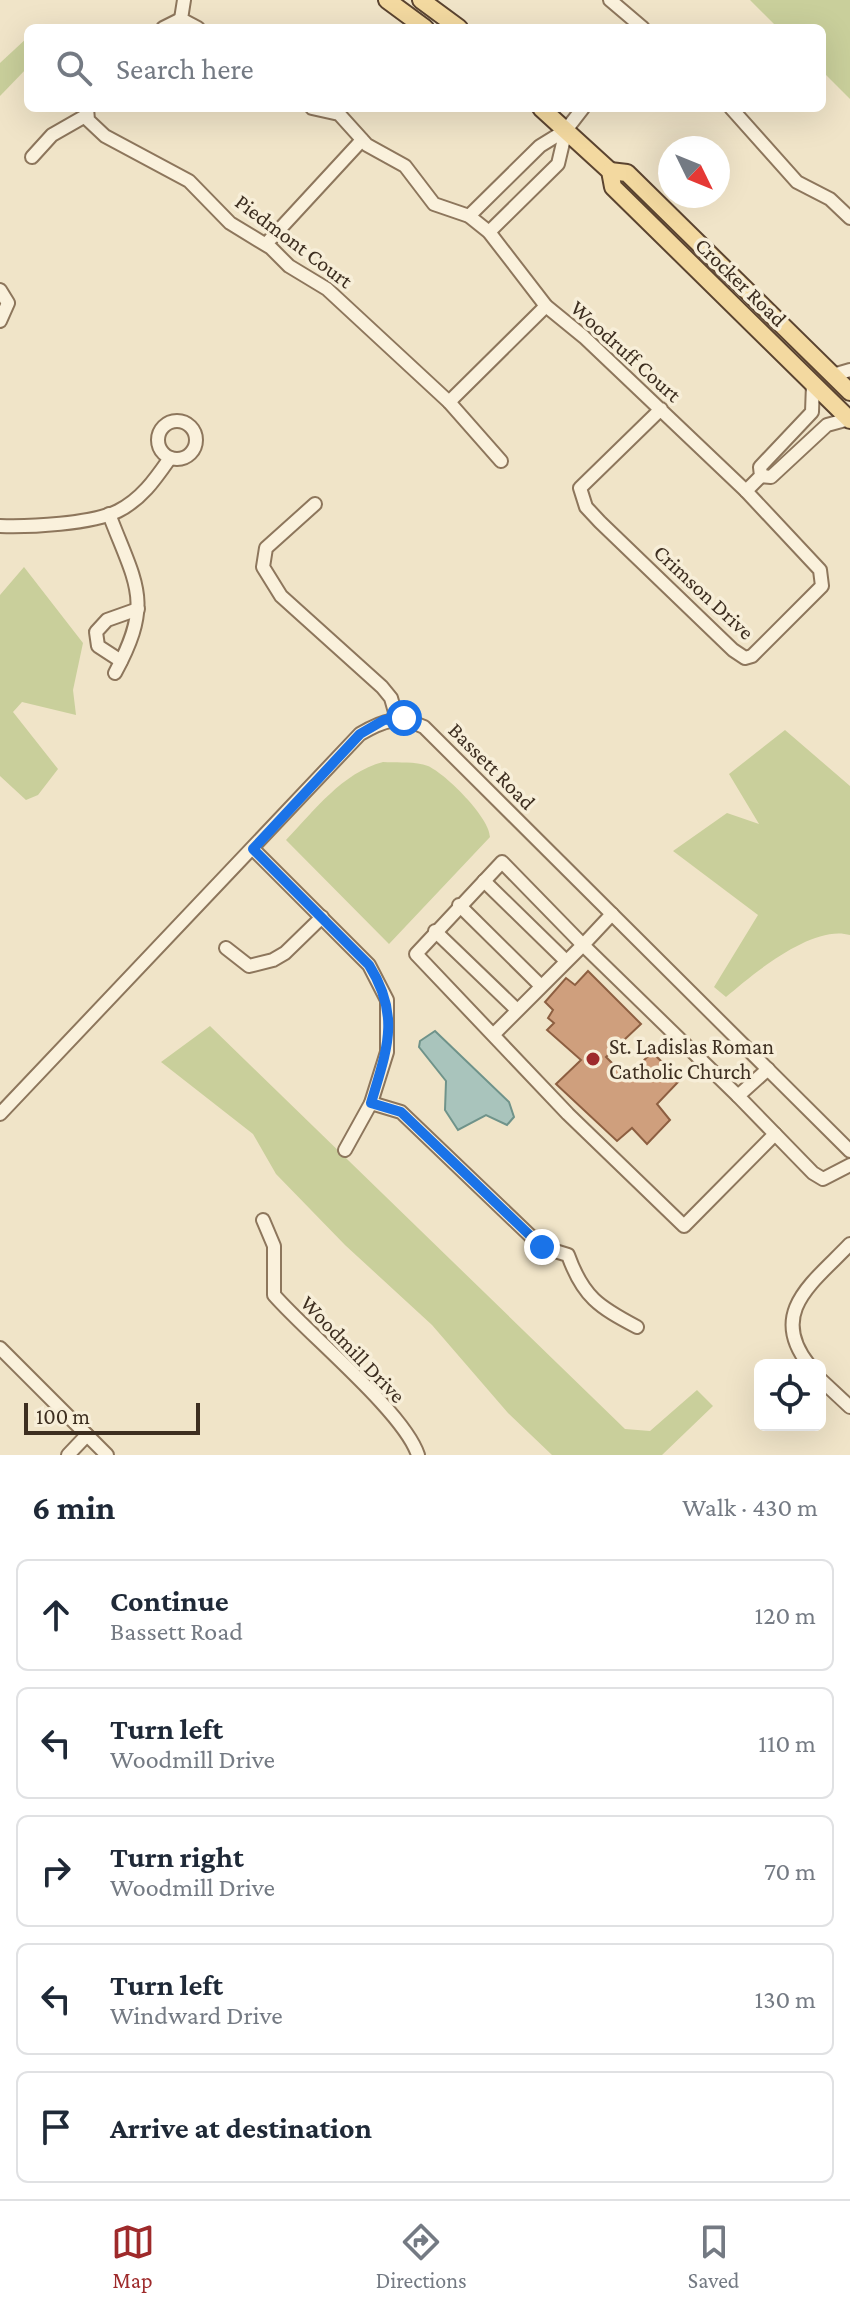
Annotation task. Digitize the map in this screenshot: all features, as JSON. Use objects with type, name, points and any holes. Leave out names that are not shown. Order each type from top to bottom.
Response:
[{"type":"main road","points":[[387,0],[420,24]]},
{"type":"main road","points":[[421,0],[454,24]]},
{"type":"main road","name":"Crocker Road","points":[[546,112],[610,171],[627,173],[850,392]]},
{"type":"main road","name":"Crocker Road","points":[[610,171],[613,187],[850,420]]},
{"type":"street","points":[[181,19],[184,0]]},
{"type":"street","points":[[610,0],[638,24]]},
{"type":"street","points":[[171,24],[181,19]]},
{"type":"street","points":[[181,19],[190,24]]},
{"type":"street","points":[[32,157],[52,135],[86,112]]},
{"type":"street","name":"Piedmont Court","points":[[88,112],[105,136],[189,181],[230,223],[266,244],[289,266],[327,289],[449,402],[501,461]]},
{"type":"street","name":"Woodruff Court","points":[[330,112],[339,114],[362,140],[405,166],[434,204],[469,216],[489,232],[546,306],[661,409],[746,491]]},
{"type":"street","points":[[469,216],[540,146],[566,130],[580,112]]},
{"type":"street","points":[[735,112],[797,182],[830,199],[850,218]]},
{"type":"street","points":[[489,232],[558,164],[566,130]]},
{"type":"street","points":[[266,244],[362,140]]},
{"type":"street","points":[[0,290],[8,303],[0,321]]},
{"type":"street","points":[[449,402],[546,306]]},
{"type":"street","points":[[833,375],[850,370]]},
{"type":"street","points":[[761,476],[760,467],[812,412],[813,384]]},
{"type":"street","name":"Crimson Drive","points":[[661,409],[580,488],[583,501],[600,522],[745,658],[752,656],[822,586],[820,570],[746,491]]},
{"type":"street","points":[[761,476],[771,477],[827,425],[850,420]]},
{"type":"street","points":[[0,526],[109,514],[148,489],[170,458]]},
{"type":"street","points":[[746,491],[761,476]]},
{"type":"street","points":[[0,1114],[360,734],[384,720],[397,719],[391,698],[281,596],[263,567],[266,548],[315,504]]},
{"type":"street","points":[[109,514],[140,597],[134,637],[118,667],[98,646],[96,632],[107,620],[138,609]]},
{"type":"street","name":"Bassett Road","points":[[397,719],[424,727],[850,1151]]},
{"type":"street","points":[[253,849],[369,965],[387,1000],[387,1052],[371,1103],[345,1150]]},
{"type":"street","points":[[775,1134],[684,1226],[568,1114],[416,954],[502,862],[583,945],[738,1096],[813,1173],[823,1179],[850,1165]]},
{"type":"street","points":[[484,881],[566,961]]},
{"type":"street","points":[[459,905],[540,985]]},
{"type":"street","points":[[494,1034],[612,914]]},
{"type":"street","points":[[226,948],[249,966],[273,960],[322,917]]},
{"type":"street","points":[[435,931],[516,1009]]},
{"type":"street","points":[[738,1096],[768,1069]]},
{"type":"street","points":[[371,1103],[401,1112],[542,1247],[568,1255],[577,1279],[598,1307],[637,1327]]},
{"type":"street","name":"Woodmill Drive","points":[[263,1220],[274,1246],[274,1295],[390,1415],[414,1443],[418,1455]]},
{"type":"street","points":[[804,1359],[796,1349],[790,1320],[800,1297],[850,1244]]},
{"type":"street","points":[[0,1348],[107,1455]]},
{"type":"street","points":[[826,1385],[850,1407]]},
{"type":"street","points":[[68,1455],[87,1435]]},
{"type":"green space","points":[[750,0],[850,0],[850,99],[826,75],[826,24],[774,24]]},
{"type":"green space","points":[[24,41],[24,71],[0,96],[0,63]]},
{"type":"green space","points":[[24,567],[83,643],[73,690],[76,715],[22,702],[13,712],[58,769],[38,795],[26,800],[0,776],[0,595]]},
{"type":"green space","points":[[785,730],[850,786],[850,935],[835,934],[802,943],[768,964],[726,997],[714,987],[758,915],[673,851],[727,813],[759,824],[729,774]]},
{"type":"green space","points":[[383,762],[418,763],[436,771],[475,808],[490,837],[389,944],[286,840],[342,784],[368,767]]},
{"type":"green space","points":[[210,1026],[625,1429],[650,1431],[697,1390],[713,1406],[662,1455],[552,1455],[508,1413],[432,1325],[345,1245],[276,1174],[253,1134],[161,1062]]},
{"type":"water","points":[[435,1031],[509,1102],[514,1117],[507,1125],[486,1115],[458,1130],[445,1110],[446,1081],[419,1047],[420,1041]]},
{"type":"building","name":"St. Ladislas Roman Catholic Church","points":[[588,971],[641,1024],[606,1057],[627,1078],[652,1052],[680,1080],[657,1104],[670,1120],[647,1144],[632,1128],[617,1141],[556,1084],[581,1060],[547,1030],[554,1023],[548,1018],[553,1010],[545,1002],[566,978],[575,985]]},
{"type":"place","name":"St. Ladislas Roman Catholic Church","points":[[593,1059]]},
{"type":"route","points":[[404,718],[384,720],[360,734],[253,849],[369,965],[383,986],[390,1033],[371,1103],[401,1112],[542,1247]]}]
